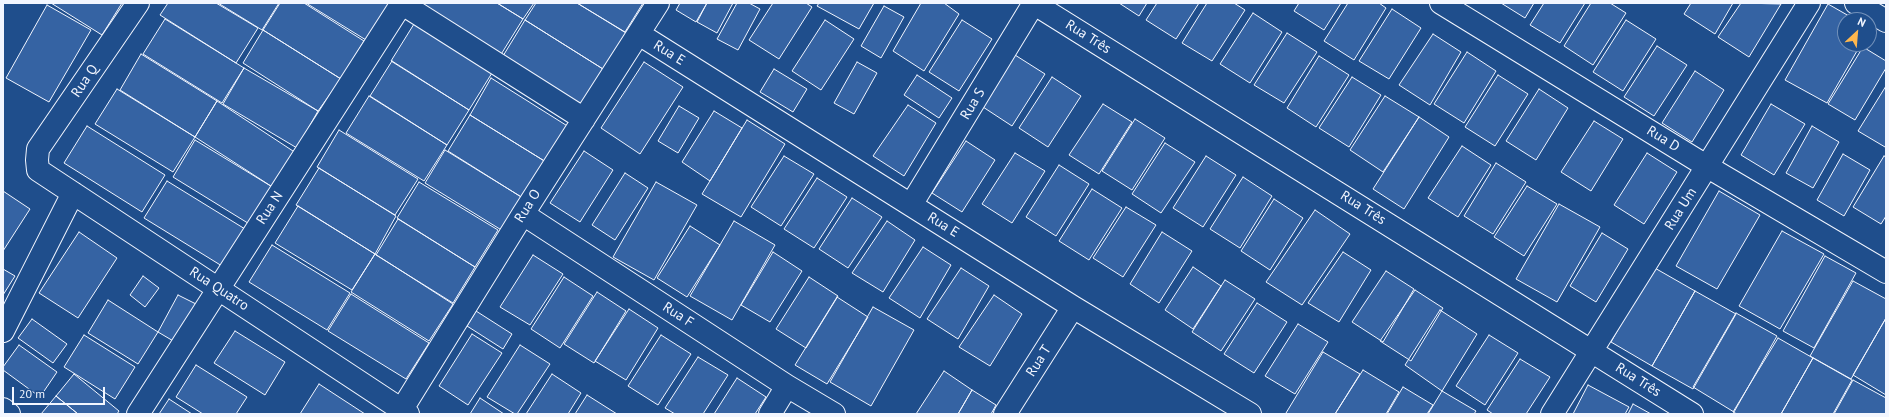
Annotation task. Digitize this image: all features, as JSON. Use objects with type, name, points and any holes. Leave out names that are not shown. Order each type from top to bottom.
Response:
[{"type":"street","name":"Rua Q","points":[[37,160],[38,149],[138,3]]},
{"type":"street","points":[[401,3],[584,119]]},
{"type":"street","name":"Rua N","points":[[138,414],[401,3]]},
{"type":"street","name":"Rua O","points":[[402,413],[523,214],[658,3]]},
{"type":"street","name":"Rua S","points":[[912,205],[1033,3]]},
{"type":"street","name":"Rua Três","points":[[1033,3],[1692,414]]},
{"type":"street","name":"Rua D","points":[[1441,3],[1708,167],[1886,272]]},
{"type":"street","name":"Rua Um","points":[[1552,414],[1708,167],[1809,3]]},
{"type":"street","points":[[1856,3],[1886,22]]},
{"type":"street","name":"Rua E","points":[[639,34],[1073,307],[1250,414]]},
{"type":"street","name":"Rua Quatro","points":[[37,160],[38,170],[218,288],[402,413]]},
{"type":"street","points":[[3,330],[73,193]]},
{"type":"street","name":"Rua F","points":[[523,214],[787,386],[834,414]]},
{"type":"street","name":"Rua T","points":[[1005,414],[1073,307]]},
{"type":"street","points":[[770,414],[787,386]]},
{"type":"street","points":[[3,409],[8,414]]},
{"type":"building","points":[[51,3],[122,3],[102,35]]},
{"type":"building","points":[[168,3],[216,3],[258,28],[236,63],[160,15]]},
{"type":"building","points":[[218,3],[279,3],[262,30]]},
{"type":"building","points":[[280,3],[304,3],[364,41],[341,79],[263,30]]},
{"type":"building","points":[[306,3],[389,3],[366,40]]},
{"type":"building","points":[[425,3],[497,3],[523,19],[500,56],[422,7]]},
{"type":"building","points":[[497,3],[534,3],[523,19]]},
{"type":"building","points":[[536,3],[577,3],[626,33],[603,69],[525,20]]},
{"type":"building","points":[[577,3],[643,3],[625,32]]},
{"type":"building","points":[[680,3],[707,3],[696,22],[676,10]]},
{"type":"building","points":[[707,3],[733,3],[717,33],[697,22]]},
{"type":"building","points":[[737,3],[749,3],[760,9],[738,50],[717,39]]},
{"type":"building","points":[[773,3],[806,3],[812,7],[779,59],[749,40]]},
{"type":"building","points":[[819,3],[874,3],[859,29],[817,6]]},
{"type":"building","points":[[921,3],[944,3],[959,14],[924,71],[893,51]]},
{"type":"building","points":[[1119,3],[1147,3],[1139,16]]},
{"type":"building","points":[[1157,3],[1199,3],[1176,39],[1146,20]]},
{"type":"building","points":[[1207,3],[1234,3],[1245,10],[1212,61],[1182,43]]},
{"type":"building","points":[[1299,3],[1341,3],[1324,30],[1294,11]]},
{"type":"building","points":[[1348,3],[1379,3],[1386,8],[1354,60],[1324,41]]},
{"type":"building","points":[[1501,3],[1534,3],[1525,18]]},
{"type":"building","points":[[1544,3],[1585,3],[1560,43],[1530,25]]},
{"type":"building","points":[[1591,3],[1610,3],[1626,13],[1593,65],[1564,46]]},
{"type":"building","points":[[1691,3],[1733,3],[1715,34],[1684,14]]},
{"type":"building","points":[[1741,3],[1781,4],[1749,57],[1718,37]]},
{"type":"building","points":[[1828,4],[1842,12],[1837,12],[1837,52],[1856,52],[1827,103],[1785,80]]},
{"type":"building","points":[[47,5],[91,30],[49,102],[6,78]]},
{"type":"building","points":[[884,6],[904,17],[881,58],[861,46]]},
{"type":"building","points":[[1392,9],[1421,28],[1389,79],[1359,61]]},
{"type":"building","points":[[1253,13],[1282,32],[1250,83],[1220,64]]},
{"type":"building","points":[[165,19],[244,68],[222,103],[143,54]]},
{"type":"building","points":[[525,20],[603,69],[580,105],[503,56]]},
{"type":"building","points":[[825,20],[854,39],[821,90],[792,71]]},
{"type":"building","points":[[962,20],[992,39],[959,91],[929,72]]},
{"type":"building","points":[[1626,20],[1656,39],[1623,91],[1593,72]]},
{"type":"building","points":[[414,24],[492,73],[469,110],[391,61]]},
{"type":"building","points":[[263,30],[341,79],[318,111],[243,63]]},
{"type":"building","points":[[1287,33],[1317,52],[1284,103],[1254,85]]},
{"type":"building","points":[[1433,34],[1461,52],[1430,105],[1399,85]]},
{"type":"building","points":[[1657,46],[1687,65],[1654,116],[1624,97]]},
{"type":"building","points":[[1467,52],[1496,71],[1464,123],[1434,104]]},
{"type":"building","points":[[1860,52],[1871,52],[1886,61],[1886,68],[1855,120],[1828,104]]},
{"type":"building","points":[[141,54],[217,101],[195,137],[120,90]]},
{"type":"building","points":[[1015,55],[1045,74],[1012,126],[983,107]]},
{"type":"building","points":[[1319,56],[1349,75],[1316,127],[1287,108]]},
{"type":"building","points":[[392,61],[469,110],[447,145],[370,96]]},
{"type":"building","points":[[644,62],[683,87],[640,154],[601,128]]},
{"type":"building","points":[[857,62],[877,73],[854,114],[834,103]]},
{"type":"building","points":[[244,68],[318,111],[297,148],[223,104]]},
{"type":"building","points":[[774,69],[807,89],[793,112],[760,92]]},
{"type":"building","points":[[1695,71],[1724,90],[1692,142],[1662,123]]},
{"type":"building","points":[[917,75],[952,98],[939,118],[904,95]]},
{"type":"building","points":[[1498,75],[1528,94],[1495,146],[1465,127]]},
{"type":"building","points":[[1052,77],[1081,96],[1048,147],[1019,128]]},
{"type":"building","points":[[1352,77],[1381,95],[1349,147],[1319,128]]},
{"type":"building","points":[[491,78],[569,127],[546,162],[470,115]]},
{"type":"building","points":[[1886,86],[1886,145],[1885,147],[1858,131]]},
{"type":"building","points":[[117,89],[195,137],[173,172],[95,124]]},
{"type":"building","points":[[1539,89],[1568,108],[1536,160],[1506,141]]},
{"type":"building","points":[[369,96],[447,145],[424,181],[346,133]]},
{"type":"building","points":[[1385,96],[1419,117],[1383,172],[1350,150]]},
{"type":"building","points":[[217,101],[296,153],[274,188],[195,137]]},
{"type":"building","points":[[1103,104],[1132,122],[1099,174],[1069,155]]},
{"type":"building","points":[[1771,104],[1805,124],[1774,175],[1741,155]]},
{"type":"building","points":[[908,105],[936,123],[904,176],[873,156]]},
{"type":"building","points":[[679,106],[699,118],[678,153],[658,141]]},
{"type":"building","points":[[714,111],[742,128],[710,181],[682,162]]},
{"type":"building","points":[[470,115],[546,162],[526,200],[448,151]]},
{"type":"building","points":[[1419,117],[1449,137],[1404,209],[1373,189]]},
{"type":"building","points":[[1135,119],[1165,138],[1132,190],[1102,171]]},
{"type":"building","points":[[747,120],[785,144],[741,217],[702,194]]},
{"type":"building","points":[[1594,121],[1623,139],[1591,191],[1561,172]]},
{"type":"building","points":[[87,126],[165,175],[142,212],[64,163]]},
{"type":"building","points":[[1812,126],[1839,142],[1813,188],[1786,173]]},
{"type":"building","points":[[339,130],[418,179],[395,215],[317,167]]},
{"type":"building","points":[[195,140],[274,188],[251,225],[173,177]]},
{"type":"building","points":[[966,141],[995,160],[962,212],[932,193]]},
{"type":"building","points":[[1165,143],[1195,162],[1161,213],[1132,194]]},
{"type":"building","points":[[1462,146],[1491,165],[1458,217],[1428,198]]},
{"type":"building","points":[[445,150],[523,198],[503,231],[425,183]]},
{"type":"building","points":[[584,151],[613,170],[580,222],[550,203]]},
{"type":"building","points":[[1015,153],[1045,171],[1012,223],[982,204]]},
{"type":"building","points":[[1647,153],[1677,172],[1644,224],[1614,205]]},
{"type":"building","points":[[1843,154],[1870,170],[1844,216],[1817,200]]},
{"type":"building","points":[[784,156],[814,174],[781,226],[751,207]]},
{"type":"building","points":[[1206,156],[1236,175],[1203,227],[1173,208]]},
{"type":"building","points":[[1884,156],[1886,157],[1886,216],[1881,224],[1853,207]]},
{"type":"building","points":[[1496,163],[1526,182],[1493,234],[1464,216]]},
{"type":"building","points":[[1059,165],[1089,184],[1056,236],[1026,217]]},
{"type":"building","points":[[319,168],[396,216],[375,254],[296,205]]},
{"type":"building","points":[[625,173],[648,188],[615,240],[592,225]]},
{"type":"building","points":[[1243,177],[1272,196],[1240,248],[1210,229]]},
{"type":"building","points":[[817,178],[847,197],[814,248],[784,229]]},
{"type":"building","points":[[167,181],[245,229],[222,266],[144,218]]},
{"type":"building","points":[[419,182],[498,230],[475,267],[397,218]]},
{"type":"building","points":[[656,182],[697,205],[654,280],[613,257]]},
{"type":"building","points":[[1527,186],[1557,204],[1524,256],[1494,237]]},
{"type":"building","points":[[1092,189],[1122,208],[1089,260],[1059,241]]},
{"type":"building","points":[[3,191],[30,209],[3,251]]},
{"type":"building","points":[[1719,191],[1760,215],[1717,289],[1676,266]]},
{"type":"building","points":[[852,198],[882,217],[848,268],[819,249]]},
{"type":"building","points":[[1274,199],[1303,218],[1270,270],[1241,251]]},
{"type":"building","points":[[1559,204],[1600,227],[1557,302],[1516,279]]},
{"type":"building","points":[[298,206],[375,254],[352,290],[275,243]]},
{"type":"building","points":[[1126,207],[1156,225],[1123,277],[1093,258]]},
{"type":"building","points":[[1315,210],[1350,234],[1302,305],[1266,282]]},
{"type":"building","points":[[398,219],[475,267],[453,303],[376,255]]},
{"type":"building","points":[[734,221],[775,245],[732,320],[690,296]]},
{"type":"building","points":[[887,221],[915,240],[883,292],[852,273]]},
{"type":"building","points":[[690,226],[720,245],[687,297],[657,278]]},
{"type":"building","points":[[1782,231],[1824,254],[1780,329],[1739,306]]},
{"type":"building","points":[[79,232],[117,258],[78,318],[39,293]]},
{"type":"building","points":[[1162,232],[1192,251],[1159,303],[1130,284]]},
{"type":"building","points":[[1602,233],[1628,249],[1596,302],[1570,286]]},
{"type":"building","points":[[272,245],[350,293],[327,330],[249,282]]},
{"type":"building","points":[[923,247],[951,265],[920,318],[889,298]]},
{"type":"building","points":[[773,252],[802,271],[770,322],[741,305]]},
{"type":"building","points":[[1343,252],[1371,270],[1339,322],[1308,303]]},
{"type":"building","points":[[375,254],[453,304],[429,341],[351,292]]},
{"type":"building","points":[[533,255],[563,274],[530,325],[500,307]]},
{"type":"building","points":[[1825,256],[1856,273],[1814,348],[1783,331]]},
{"type":"building","points":[[1193,267],[1221,286],[1193,329],[1165,310]]},
{"type":"building","points":[[1653,267],[1695,291],[1652,366],[1611,342]]},
{"type":"building","points":[[961,268],[989,286],[958,339],[927,319]]},
{"type":"building","points":[[3,269],[15,276],[3,295]]},
{"type":"building","points":[[1386,271],[1414,289],[1383,342],[1352,322]]},
{"type":"building","points":[[143,276],[159,288],[145,307],[130,295]]},
{"type":"building","points":[[564,277],[593,296],[560,348],[531,329]]},
{"type":"building","points":[[809,277],[838,296],[806,348],[776,329]]},
{"type":"building","points":[[1225,280],[1255,299],[1221,351],[1192,332]]},
{"type":"building","points":[[1853,281],[1886,299],[1886,318],[1851,379],[1810,356]]},
{"type":"building","points":[[1415,290],[1443,308],[1411,361],[1380,341]]},
{"type":"building","points":[[1695,291],[1736,314],[1693,389],[1652,366]]},
{"type":"building","points":[[597,292],[626,311],[594,363],[564,344]]},
{"type":"building","points":[[351,294],[429,343],[406,379],[328,331]]},
{"type":"building","points":[[178,295],[196,304],[175,342],[158,332]]},
{"type":"building","points":[[994,295],[1022,314],[990,366],[959,347]]},
{"type":"building","points":[[837,297],[868,317],[827,384],[795,365]]},
{"type":"building","points":[[108,300],[158,332],[138,364],[88,333]]},
{"type":"building","points":[[1257,303],[1287,322],[1254,373],[1224,354]]},
{"type":"building","points":[[873,307],[914,330],[871,406],[830,382]]},
{"type":"building","points":[[629,309],[658,328],[626,380],[595,361]]},
{"type":"building","points":[[1440,310],[1477,334],[1442,391],[1405,365]]},
{"type":"building","points":[[476,311],[512,334],[503,349],[467,326]]},
{"type":"building","points":[[1736,313],[1777,336],[1734,412],[1693,387]]},
{"type":"building","points":[[1886,318],[1886,395],[1853,375]]},
{"type":"building","points":[[32,319],[67,344],[53,363],[18,338]]},
{"type":"building","points":[[1298,324],[1328,342],[1295,394],[1265,376]]},
{"type":"building","points":[[235,331],[285,362],[265,395],[214,363]]},
{"type":"building","points":[[472,334],[502,353],[468,405],[439,386]]},
{"type":"building","points":[[84,335],[135,367],[115,399],[64,367]]},
{"type":"building","points":[[661,335],[691,354],[658,405],[628,386]]},
{"type":"building","points":[[1489,335],[1518,353],[1485,405],[1456,386]]},
{"type":"building","points":[[1778,338],[1813,358],[1781,414],[1737,414],[1733,412]]},
{"type":"building","points":[[19,345],[57,372],[40,397],[3,370],[3,367]]},
{"type":"building","points":[[520,345],[550,364],[517,414],[515,414],[487,397]]},
{"type":"building","points":[[1323,352],[1360,374],[1335,414],[1286,413]]},
{"type":"building","points":[[698,357],[728,375],[703,414],[675,414],[665,408]]},
{"type":"building","points":[[1813,358],[1852,380],[1833,414],[1781,414]]},
{"type":"building","points":[[1520,359],[1550,377],[1526,414],[1493,414],[1487,410]]},
{"type":"building","points":[[196,365],[247,397],[236,414],[203,414],[176,397]]},
{"type":"building","points":[[1363,370],[1399,392],[1386,414],[1335,414]]},
{"type":"building","points":[[944,371],[972,390],[958,414],[916,414]]},
{"type":"building","points":[[74,374],[119,411],[117,414],[78,414],[56,396]]},
{"type":"building","points":[[552,374],[581,393],[568,414],[526,414]]},
{"type":"building","points":[[737,378],[766,397],[755,414],[714,414]]},
{"type":"building","points":[[1853,380],[1886,398],[1886,414],[1834,414]]},
{"type":"building","points":[[319,384],[365,414],[300,414]]},
{"type":"building","points":[[1588,385],[1629,407],[1625,414],[1573,414]]},
{"type":"building","points":[[1403,387],[1433,405],[1427,414],[1387,414]]},
{"type":"building","points":[[972,390],[996,405],[991,414],[958,414]]},
{"type":"building","points":[[1442,391],[1476,411],[1474,414],[1428,414]]},
{"type":"building","points":[[587,395],[617,414],[575,414]]},
{"type":"building","points":[[56,396],[78,414],[41,414]]},
{"type":"building","points":[[480,398],[504,414],[470,414]]},
{"type":"building","points":[[169,399],[192,414],[159,414]]},
{"type":"building","points":[[1633,404],[1651,414],[1628,414]]}]
